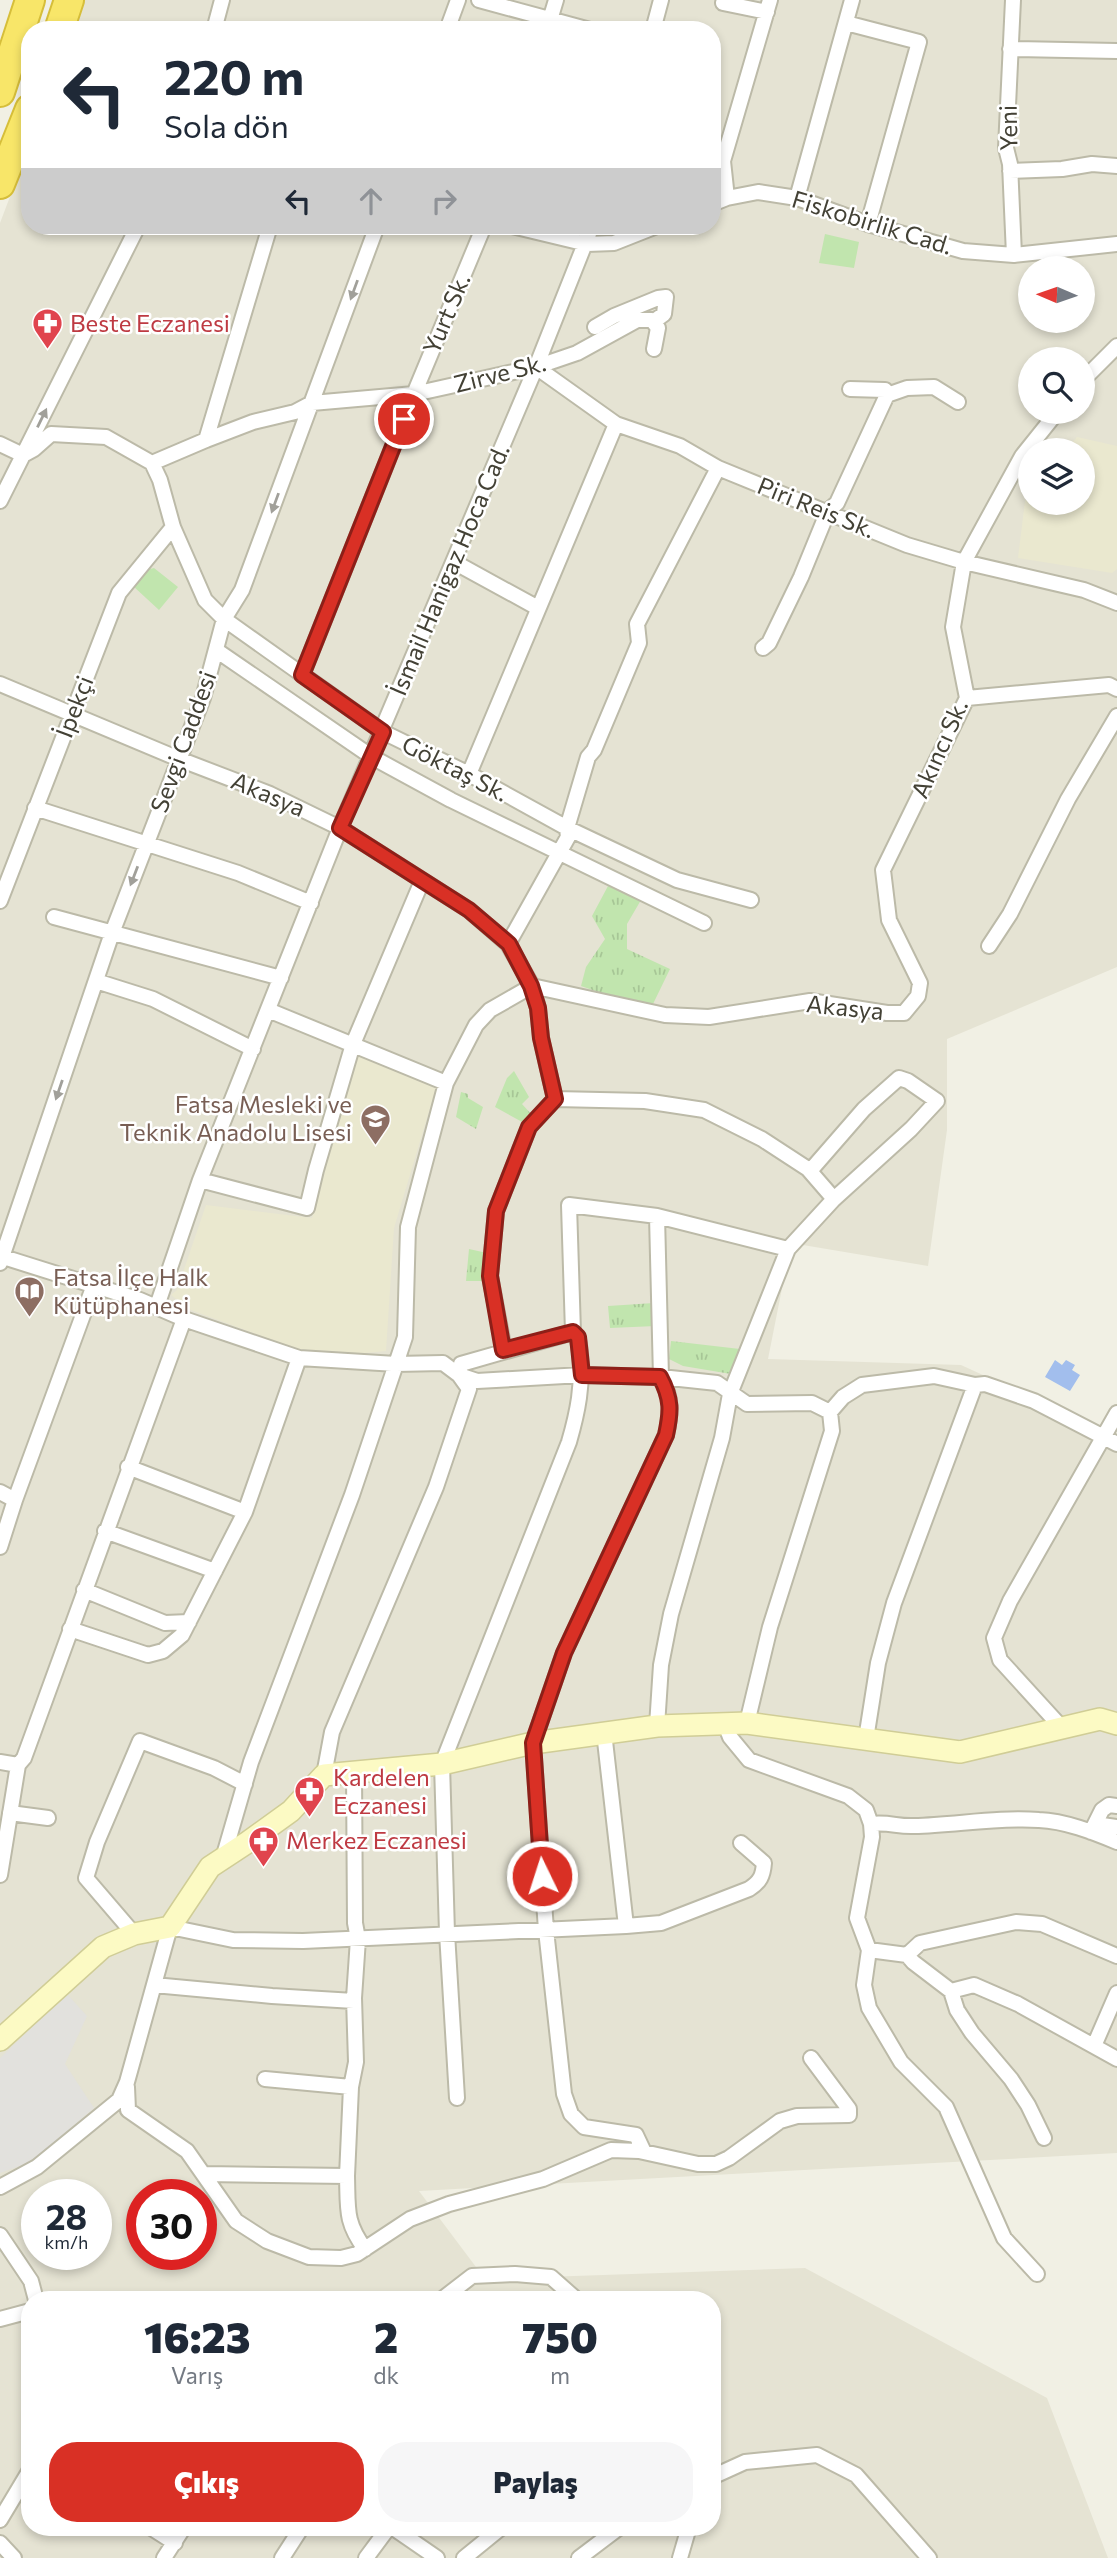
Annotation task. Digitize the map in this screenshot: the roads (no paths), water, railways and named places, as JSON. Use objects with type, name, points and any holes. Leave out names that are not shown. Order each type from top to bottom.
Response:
[{"type":"highway","points":[[26,21],[30,0]]},
{"type":"highway","points":[[23,21],[30,0]]},
{"type":"highway","points":[[62,21],[69,0]]},
{"type":"highway","points":[[0,92],[21,28]]},
{"type":"highway","points":[[0,184],[21,132]]},
{"type":"street","points":[[216,21],[222,0]]},
{"type":"street","points":[[450,21],[457,0]]},
{"type":"street","points":[[479,0],[540,21]]},
{"type":"street","points":[[550,21],[555,0]]},
{"type":"street","points":[[656,21],[662,0]]},
{"type":"street","points":[[797,198],[852,0]]},
{"type":"street","name":"Yeni","points":[[1013,0],[1006,148],[1010,171],[1014,255]]},
{"type":"street","points":[[723,3],[769,6],[723,161],[727,198]]},
{"type":"street","points":[[846,23],[919,41],[868,224]]},
{"type":"street","points":[[1010,50],[1117,51]]},
{"type":"street","points":[[1010,171],[1062,169],[1092,164],[1117,166]]},
{"type":"street","name":"Fiskobirlik Cad.","points":[[721,200],[758,192],[797,198],[868,224],[963,251],[1014,255],[1117,244]]},
{"type":"street","points":[[0,500],[133,235]]},
{"type":"street","points":[[206,440],[267,235]]},
{"type":"street","name":"Sevgi Caddesi","points":[[1,1259],[112,933],[203,698],[224,619],[242,590],[374,235]]},
{"type":"street","name":"Yurt Sk.","points":[[302,675],[480,235]]},
{"type":"street","points":[[550,235],[587,244],[614,243],[634,235]]},
{"type":"street","name":"İsmail Hanigaz Hoca Cad.","points":[[157,1306],[200,1180],[340,828],[383,732],[590,235]]},
{"type":"street","points":[[596,327],[614,316],[666,297],[664,314],[653,322],[658,328],[654,349]]},
{"type":"street","name":"Zirve Sk.","points":[[152,463],[253,422],[295,412],[312,403],[414,394],[536,367],[577,353],[637,320],[653,322]]},
{"type":"street","points":[[1095,368],[1117,346]]},
{"type":"street","name":"Piri Reis Sk.","points":[[536,367],[616,424],[680,446],[718,468],[907,545],[964,562],[1084,590],[1117,603]]},
{"type":"street","points":[[764,648],[769,643],[801,577],[828,511],[838,503],[887,395],[907,388],[934,387],[958,402]]},
{"type":"street","points":[[850,389],[885,390],[887,395]]},
{"type":"street","points":[[469,774],[616,424]]},
{"type":"street","name":"Akıncı Sk.","points":[[904,1013],[918,996],[920,983],[889,920],[883,870],[967,698],[953,626],[964,562],[1022,456],[1048,424]]},
{"type":"street","points":[[23,455],[34,450],[51,434],[106,437],[152,463]]},
{"type":"street","points":[[0,444],[23,455]]},
{"type":"street","name":"Göktaş Sk.","points":[[152,463],[160,480],[173,527],[205,600],[224,619],[383,732],[469,774],[567,828],[677,880],[751,900]]},
{"type":"street","points":[[509,944],[568,837],[567,828],[588,757],[594,750],[639,643],[637,624],[718,468]]},
{"type":"street","name":"İpekçi","points":[[0,901],[119,593],[173,527]]},
{"type":"street","points":[[454,562],[538,608]]},
{"type":"street","name":"Göktaş Sk.","points":[[216,650],[372,757],[451,800],[705,923]]},
{"type":"street","name":"Akasya","points":[[0,684],[270,794],[340,828],[469,910],[509,944],[531,986],[665,1015],[709,1017],[810,1001],[887,1013],[904,1013]]},
{"type":"street","points":[[967,698],[1109,685],[1117,689]]},
{"type":"street","points":[[989,946],[1010,914],[1068,799],[1117,716]]},
{"type":"street","points":[[35,808],[238,873],[311,903]]},
{"type":"street","points":[[200,1180],[307,1208],[353,1044],[422,881]]},
{"type":"street","points":[[54,917],[281,978]]},
{"type":"street","points":[[96,981],[153,999],[253,1049]]},
{"type":"street","points":[[224,1855],[251,1762],[352,1495],[403,1349],[408,1227],[446,1083],[476,1026],[490,1010],[531,986],[538,1008],[541,1038],[555,1099]]},
{"type":"street","points":[[268,1010],[446,1083]]},
{"type":"street","points":[[657,1726],[661,1665],[671,1614],[722,1438],[730,1394],[788,1249],[834,1199],[911,1129],[937,1101],[899,1078],[864,1109],[810,1171]]},
{"type":"street","points":[[503,1350],[490,1276],[496,1211],[529,1127],[555,1099],[645,1101],[704,1110],[762,1139],[810,1171],[834,1199]]},
{"type":"street","points":[[457,2098],[447,1933],[442,1764],[569,1442],[579,1406],[582,1375],[578,1337],[573,1332],[569,1205],[657,1216],[788,1249]]},
{"type":"street","points":[[644,2152],[636,2135],[584,2127],[571,2115],[564,2094],[546,1930],[533,1743],[564,1653],[666,1435],[672,1409],[660,1377],[657,1216]]},
{"type":"street","points":[[0,2187],[37,2167],[119,2100],[127,2082],[170,1927],[209,1867],[290,1811],[324,1775],[332,1732],[436,1487],[469,1389],[459,1375],[443,1363],[396,1364],[299,1358],[94,1285],[1,1259]]},
{"type":"street","points":[[0,1547],[94,1285]]},
{"type":"street","points":[[0,1875],[18,1765],[24,1758],[184,1319]]},
{"type":"street","points":[[459,1375],[461,1364],[573,1332]]},
{"type":"street","points":[[70,1629],[148,1655],[163,1651],[182,1635],[245,1512],[299,1358]]},
{"type":"street","points":[[459,1375],[477,1381],[582,1375],[660,1377],[716,1383],[747,1404],[812,1403],[830,1412]]},
{"type":"street","points":[[747,1723],[770,1627],[832,1431],[830,1412],[843,1397],[862,1385],[934,1376],[975,1385],[985,1384],[1034,1401],[1110,1441]]},
{"type":"street","points":[[866,1739],[878,1663],[894,1603],[975,1385]]},
{"type":"street","points":[[1062,1728],[1000,1660],[995,1638],[1010,1601],[1110,1441],[1117,1413]]},
{"type":"street","points":[[128,1468],[245,1512]]},
{"type":"street","points":[[0,1492],[15,1500]]},
{"type":"street","points":[[105,1531],[215,1571]]},
{"type":"street","points":[[84,1590],[165,1623],[189,1622]]},
{"type":"street","points":[[324,1775],[442,1764],[533,1743],[657,1726],[747,1723],[960,1752],[1111,1717]]},
{"type":"street","points":[[725,1724],[730,1737],[749,1760],[848,1796],[866,1810],[873,1837],[856,1918],[869,1950],[864,1985],[869,2008],[901,2062],[946,2106],[1004,2238],[1037,2274]]},
{"type":"street","points":[[604,1732],[626,1926]]},
{"type":"street","points":[[134,1934],[86,1878],[97,1842],[140,1741],[214,1768],[245,1784]]},
{"type":"street","points":[[0,1762],[18,1765]]},
{"type":"street","points":[[354,1772],[355,1923],[358,1939],[354,2001],[356,2062],[351,2087],[347,2176],[352,2232],[365,2249]]},
{"type":"street","points":[[1093,1828],[1102,1810],[1109,1805],[1117,1806]]},
{"type":"street","points":[[10,1813],[48,1818]]},
{"type":"street","points":[[871,1825],[889,1822],[911,1826],[965,1821],[1041,1820],[1093,1828],[1117,1827]]},
{"type":"street","points":[[1093,1828],[1117,1842]]},
{"type":"street","points":[[0,2040],[103,1947],[134,1934],[170,1927],[233,1940],[303,1941],[661,1923],[749,1889],[758,1883],[763,1874],[764,1863],[741,1843]]},
{"type":"street","points":[[907,1955],[920,1943],[1016,1922],[1042,1924],[1117,1956]]},
{"type":"street","points":[[869,1950],[907,1955],[912,1962],[951,1992],[964,2022],[1011,2079],[1028,2105],[1044,2138]]},
{"type":"street","points":[[154,1985],[354,2001]]},
{"type":"street","points":[[951,1992],[974,1985],[1018,2004],[1117,2059]]},
{"type":"street","points":[[1094,2046],[1117,1993]]},
{"type":"street","points":[[127,2082],[128,2110],[187,2151],[236,2221],[267,2241],[309,2257],[341,2258],[357,2254],[410,2218],[449,2204],[543,2179],[611,2150],[644,2152],[698,2164],[716,2164],[729,2158],[780,2121],[797,2116],[849,2115],[849,2109],[811,2058]]},
{"type":"street","points":[[265,2080],[351,2087]]},
{"type":"street","points":[[204,2174],[347,2176]]},
{"type":"street","points":[[0,2235],[31,2280],[34,2291]]},
{"type":"street","points":[[453,2291],[472,2276],[516,2274],[551,2277],[567,2291]]},
{"type":"street","points":[[0,2319],[21,2313]]},
{"type":"street","points":[[721,2473],[745,2462],[817,2455],[856,2475],[929,2558]]},
{"type":"street","points":[[0,2521],[21,2485]]},
{"type":"street","points":[[164,2536],[175,2543]]},
{"type":"street","points":[[164,2558],[179,2536]]},
{"type":"street","points":[[282,2558],[296,2536]]},
{"type":"street","points":[[366,2558],[383,2536]]},
{"type":"street","points":[[404,2536],[437,2558]]},
{"type":"street","points":[[464,2558],[491,2536]]},
{"type":"street","points":[[579,2558],[608,2536]]},
{"type":"street","points":[[680,2558],[687,2536]]},
{"type":"street","points":[[0,2543],[14,2558]]},
{"type":"water","points":[[1055,1360],[1062,1365],[1066,1360],[1075,1365],[1072,1370],[1080,1375],[1070,1391],[1045,1377]]},
{"type":"place","name":"Beste Eczanesi","points":[[47,351]]},
{"type":"place","name":"Fatsa Mesleki ve Teknik Anadolu Lisesi","points":[[375,1146]]},
{"type":"place","name":"Fatsa İlçe Halk Kütüphanesi","points":[[30,1319]]},
{"type":"place","name":"Kardelen Eczanesi","points":[[310,1819]]},
{"type":"place","name":"Merkez Eczanesi","points":[[263,1868]]}]
